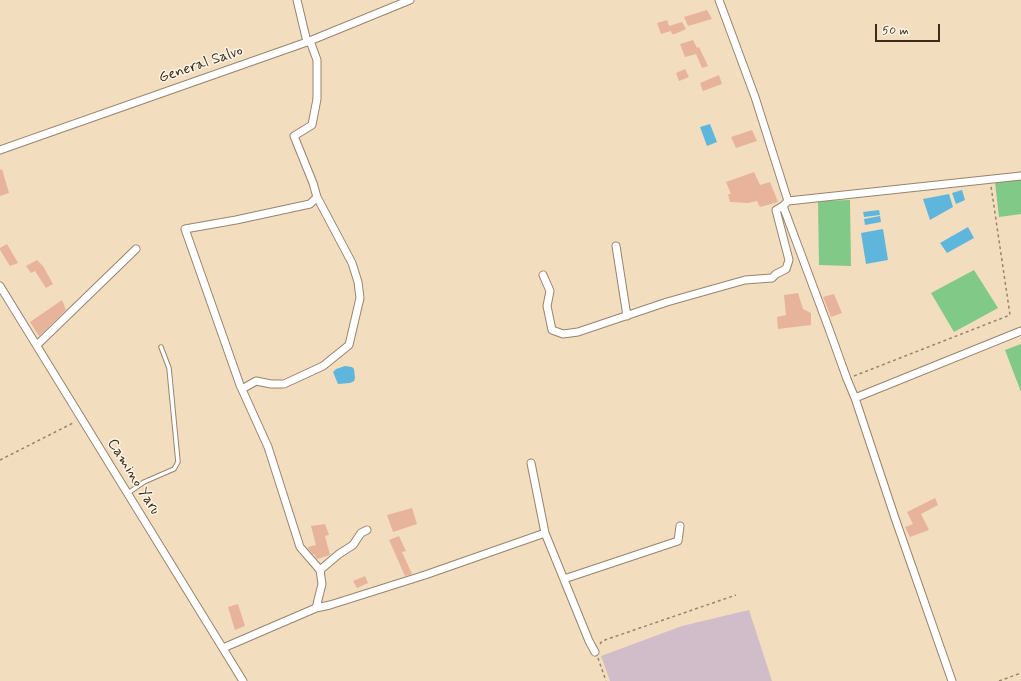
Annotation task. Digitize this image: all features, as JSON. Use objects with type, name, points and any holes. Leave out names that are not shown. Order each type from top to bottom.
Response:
[{"type":"street","points":[[242,389],[256,381],[271,384],[284,384],[323,366],[349,345],[360,298],[358,282],[352,263],[316,197],[313,183],[294,136],[312,125],[316,106],[317,60],[309,41],[297,0]]},
{"type":"street","name":"General Salvo","points":[[0,150],[309,41],[410,0]]},
{"type":"street","points":[[719,0],[755,97],[786,203],[847,379],[855,398],[952,681]]},
{"type":"street","points":[[543,275],[550,291],[547,306],[552,330],[563,334],[578,332],[667,302],[745,280],[772,278],[776,274],[786,269],[789,260],[776,210],[786,203],[1021,176]]},
{"type":"street","points":[[316,197],[310,204],[185,229],[242,389],[268,447],[300,547],[320,570],[322,584],[316,608]]},
{"type":"street","points":[[616,246],[627,316]]},
{"type":"street","points":[[37,345],[136,249]]},
{"type":"street","name":"Camino Yaru","points":[[0,286],[243,681]]},
{"type":"street","points":[[855,398],[1021,331]]},
{"type":"street","points":[[531,463],[545,533],[589,641],[595,652]]},
{"type":"street","points":[[564,579],[678,540],[680,526]]},
{"type":"street","points":[[320,570],[339,554],[353,545],[361,533],[368,530]]},
{"type":"street","points":[[223,648],[316,608],[330,605],[418,577],[545,533]]},
{"type":"lane","points":[[128,493],[144,482],[174,468],[178,462],[169,368],[161,347]]},
{"type":"path","points":[[847,379],[1010,315],[989,179]]},
{"type":"path","points":[[0,460],[82,418]]},
{"type":"path","points":[[606,681],[595,652],[602,641],[736,595]]},
{"type":"path","points":[[999,681],[1021,673]]},
{"type":"shaded area","points":[[749,610],[772,681],[610,681],[601,656],[682,626]]},
{"type":"green space","points":[[1021,179],[1021,214],[999,217],[995,182]]},
{"type":"green space","points":[[850,200],[851,266],[819,265],[818,201]]},
{"type":"green space","points":[[974,270],[998,308],[954,332],[931,293]]},
{"type":"green space","points":[[1021,344],[1021,392],[1005,350]]},
{"type":"water","points":[[710,124],[717,142],[707,146],[700,127]]},
{"type":"water","points":[[962,190],[965,200],[956,204],[952,193]]},
{"type":"water","points":[[949,194],[953,207],[930,220],[923,199]]},
{"type":"water","points":[[879,210],[880,215],[864,217],[863,212]]},
{"type":"water","points":[[880,216],[881,222],[865,225],[864,219]]},
{"type":"water","points":[[968,227],[974,238],[947,253],[940,243]]},
{"type":"water","points":[[883,229],[888,260],[866,264],[861,233]]},
{"type":"water","points":[[345,366],[352,367],[354,369],[354,381],[350,383],[338,384],[333,372],[336,369]]},
{"type":"building","points":[[707,10],[712,19],[688,26],[684,17]]},
{"type":"building","points":[[667,20],[669,26],[682,22],[686,29],[675,34],[672,34],[671,31],[661,34],[657,23]]},
{"type":"building","points":[[693,40],[697,48],[699,47],[708,66],[702,68],[696,54],[685,57],[680,44]]},
{"type":"building","points":[[685,69],[689,77],[679,81],[676,73]]},
{"type":"building","points":[[719,75],[722,84],[703,91],[700,83]]},
{"type":"building","points":[[752,130],[757,141],[736,148],[731,137]]},
{"type":"building","points":[[2,169],[9,193],[0,196],[0,170]]},
{"type":"building","points":[[754,172],[760,185],[770,182],[778,202],[760,207],[757,201],[748,203],[730,202],[728,194],[731,194],[726,182]]},
{"type":"building","points":[[7,244],[18,263],[10,266],[0,250],[0,248]]},
{"type":"building","points":[[37,260],[43,266],[53,284],[46,288],[35,271],[31,273],[26,266]]},
{"type":"building","points":[[798,293],[803,309],[811,313],[811,325],[778,329],[777,317],[786,315],[784,295]]},
{"type":"building","points":[[834,294],[842,313],[831,317],[823,297]]},
{"type":"building","points":[[62,300],[66,310],[39,336],[30,322]]},
{"type":"building","points":[[935,498],[938,505],[921,514],[929,530],[910,537],[905,527],[913,524],[907,512]]},
{"type":"building","points":[[412,508],[417,524],[393,532],[387,515]]},
{"type":"building","points":[[325,524],[329,535],[325,536],[330,555],[317,559],[308,547],[316,545],[311,526]]},
{"type":"building","points":[[399,536],[406,551],[402,552],[412,574],[405,576],[389,540]]},
{"type":"building","points":[[365,576],[368,583],[357,588],[353,581]]},
{"type":"building","points":[[238,604],[245,626],[235,630],[228,607]]}]
